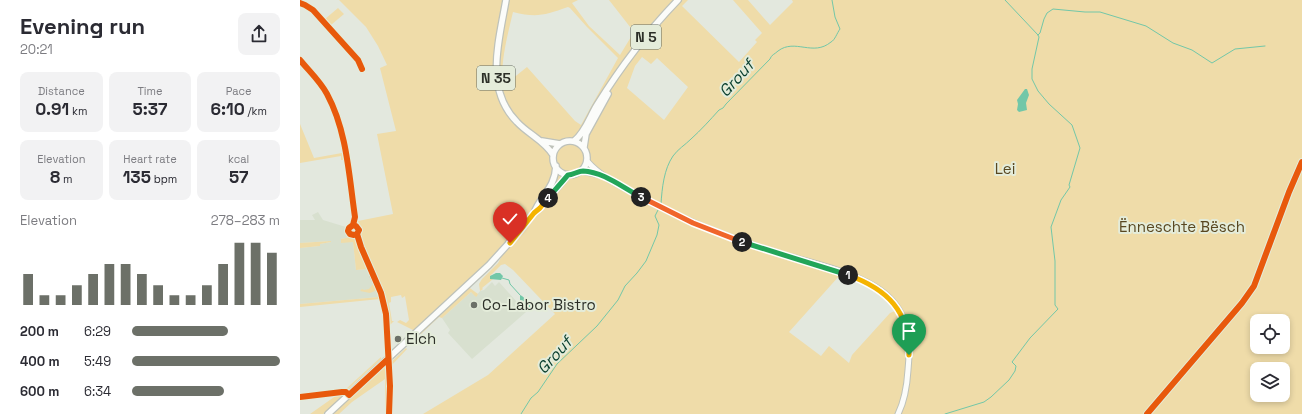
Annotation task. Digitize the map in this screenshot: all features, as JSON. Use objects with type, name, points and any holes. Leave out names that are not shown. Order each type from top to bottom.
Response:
[{"type":"main road","name":"N 35","points":[[506,0],[496,66],[496,80],[499,92],[503,103],[515,121],[530,134],[540,140],[553,155]]},
{"type":"main road","name":"N 5","points":[[574,140],[580,135],[597,105],[616,77],[646,37],[678,0]]},
{"type":"main road","name":"N 5","points":[[587,160],[587,151],[584,147],[586,134],[616,77]]},
{"type":"main road","name":"N 35","points":[[540,140],[560,144]]},
{"type":"main road","points":[[534,213],[554,181],[556,166],[553,155],[557,147],[564,141],[574,140],[582,144],[584,147]]},
{"type":"main road","points":[[556,166],[561,172],[568,175],[573,175],[581,171],[587,160],[603,176],[653,204],[693,223],[749,244],[805,260],[859,279],[883,292],[890,298],[900,312],[909,337],[905,398],[898,414]]},
{"type":"main road","points":[[581,171],[603,176]]},
{"type":"main road","points":[[328,414],[489,265],[540,208],[561,181],[568,175]]},
{"type":"street","points":[[300,4],[314,10],[358,60],[362,69]]},
{"type":"street","points":[[300,60],[327,93],[342,133],[355,217],[353,225]]},
{"type":"street","points":[[372,276],[381,293],[386,314],[388,359]]},
{"type":"shaded area","points":[[1025,89],[1027,89],[1029,95],[1026,103],[1027,110],[1019,112],[1017,110],[1017,100]]},
{"type":"shaded area","points":[[318,212],[323,220],[346,227],[345,232],[350,237],[341,239],[353,242],[356,270],[368,269],[379,297],[300,304],[300,248],[320,246],[320,244],[331,242],[300,243],[300,220],[315,220],[312,215]]},
{"type":"shaded area","points":[[500,273],[503,276],[501,280],[490,279],[490,276]]},
{"type":"shaded area","points":[[492,282],[495,286],[499,282],[526,312],[472,359],[448,333],[450,330],[442,318],[471,292],[476,296]]},
{"type":"shaded area","points":[[520,295],[532,305],[530,309],[520,300]]},
{"type":"green space","points":[[339,0],[578,0],[572,3],[589,26],[620,55],[634,32],[609,0],[688,0],[682,6],[739,62],[757,42],[755,40],[762,33],[733,0],[748,0],[770,25],[793,2],[792,0],[1302,0],[1302,414],[423,414],[488,375],[555,314],[513,270],[505,264],[501,265],[490,276],[490,279],[493,279],[480,291],[479,284],[482,279],[498,263],[508,245],[467,286],[478,294],[476,297],[471,292],[442,318],[439,317],[421,334],[397,322],[400,320],[406,323],[409,320],[405,296],[402,298],[401,295],[391,297],[391,302],[389,303],[392,321],[394,321],[390,325],[388,308],[384,295],[374,272],[369,269],[362,247],[364,246],[363,242],[361,242],[358,221],[393,214],[377,134],[396,131],[380,68],[387,65],[378,46],[366,27]],"holes":[[[568,7],[618,58],[581,125],[575,121],[527,67],[502,87],[503,58],[513,12],[528,15],[541,15]],[[642,57],[651,64],[657,58],[688,87],[664,120],[627,88],[635,66]],[[840,275],[855,280],[859,284],[860,283],[875,292],[895,311],[890,313],[852,355],[849,363],[829,346],[821,356],[789,332]]]},
{"type":"green space","points":[[338,8],[344,14],[331,25],[325,19]]},
{"type":"green space","points":[[300,124],[314,158],[342,153],[343,160],[341,160],[341,156],[300,163]]},
{"type":"green space","points":[[357,237],[368,269],[356,270],[353,242],[341,243],[341,239]]},
{"type":"green space","points":[[331,241],[320,244],[320,246],[300,248],[300,243]]},
{"type":"green space","points":[[370,277],[376,287],[375,291],[370,293],[360,291],[362,289],[369,289],[373,284]]},
{"type":"green space","points":[[379,297],[381,299],[300,307],[300,304]]},
{"type":"green space","points":[[406,348],[407,349],[391,366],[391,414],[385,414],[385,379],[352,402],[339,414],[333,414],[384,367],[386,367]]},
{"type":"green space","points":[[381,357],[381,359],[348,389],[338,392],[342,395],[342,397],[323,414],[310,414],[337,395],[300,400],[300,394],[347,388]]},
{"type":"waterway","name":"Grouf","points":[[661,204],[667,167],[673,156],[719,110],[723,108],[772,56],[784,47],[797,46],[818,48],[834,40],[840,29],[835,17],[832,0]]},
{"type":"waterway","points":[[945,414],[984,402],[991,397],[1009,380],[1015,371],[1016,366],[1012,362],[1030,338],[1058,309],[1055,305],[1055,261],[1051,227],[1061,200],[1070,187],[1069,185],[1080,148],[1072,125],[1049,104],[1038,91],[1032,79],[1032,69],[1039,37],[1038,35],[1005,0]]},
{"type":"waterway","points":[[1038,35],[1047,13],[1053,9],[1100,12],[1146,26],[1173,43],[1192,50],[1212,63],[1235,49],[1265,46]]},
{"type":"waterway","name":"Grouf","points":[[521,414],[531,398],[538,392],[557,364],[597,326],[618,300],[625,286],[646,261],[657,235],[659,225],[655,216],[658,210]]},
{"type":"waterway","points":[[502,278],[509,280],[510,284],[520,295]]},
{"type":"cycle path","points":[[300,3],[313,10],[358,60],[362,69]]},
{"type":"cycle path","points":[[300,60],[324,89],[334,108],[339,123],[349,170],[355,217],[353,225],[348,231],[350,234],[354,235],[357,234],[359,230],[353,225]]},
{"type":"cycle path","points":[[1147,414],[1242,303],[1254,286],[1289,192],[1302,162]]},
{"type":"cycle path","points":[[357,234],[381,293],[386,314],[390,386],[389,414]]},
{"type":"cycle path","points":[[300,397],[342,392],[346,392],[349,395],[388,359]]},
{"type":"place","name":"Co-Labor Bistro","points":[[474,305]]},
{"type":"place","name":"Elch","points":[[398,339]]},
{"type":"route","points":[[510,243],[561,181],[568,175],[573,175],[581,171],[603,176],[653,204],[693,223],[749,244],[805,260],[859,279],[877,288],[890,298],[896,305],[903,318],[908,330],[910,346],[909,355]]},
{"type":"park label","name":"Lei","points":[[1005,169]]},
{"type":"park label","name":"Ënneschte Bësch","points":[[1182,227]]}]
